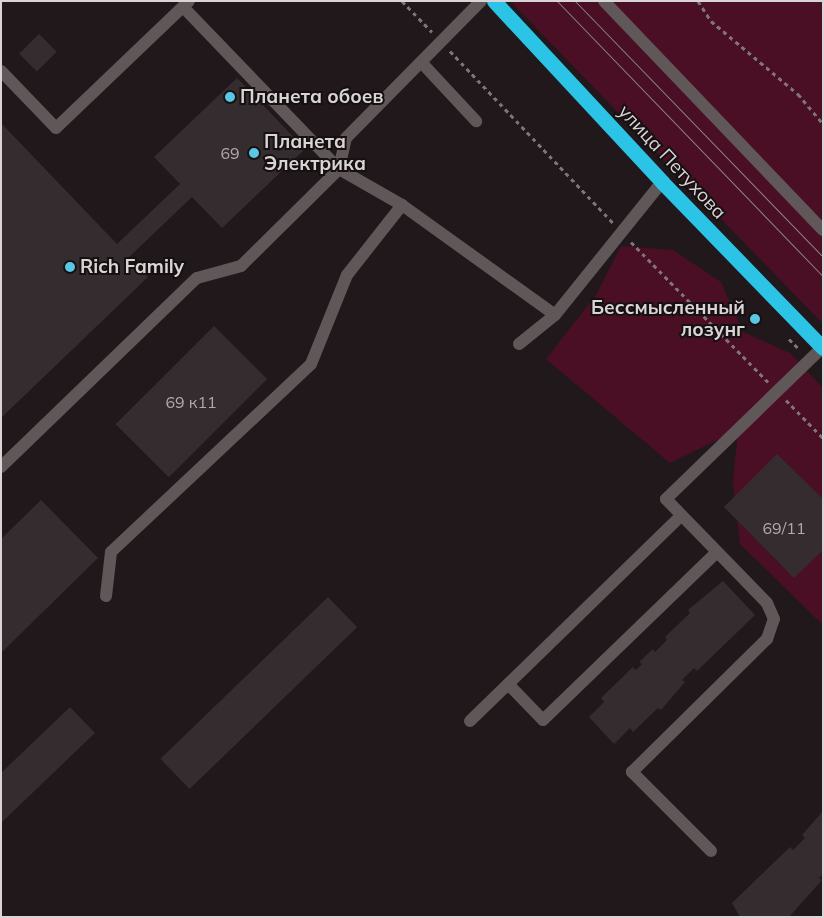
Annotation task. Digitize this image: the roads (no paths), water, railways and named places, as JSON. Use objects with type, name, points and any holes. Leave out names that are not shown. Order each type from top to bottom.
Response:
[{"type":"highway","name":"улица Петухова","points":[[494,1],[662,182],[823,348]]},
{"type":"street","points":[[1,467],[197,278],[241,266],[339,169],[346,138],[481,1]]},
{"type":"street","points":[[604,1],[823,230]]},
{"type":"street","points":[[1,71],[56,128],[186,4],[339,169],[402,205],[555,315]]},
{"type":"street","points":[[421,62],[476,121]]},
{"type":"street","points":[[519,344],[555,315],[662,182]]},
{"type":"street","points":[[106,596],[111,552],[311,364],[347,275],[402,205]]},
{"type":"street","points":[[711,852],[632,772],[770,635],[774,619],[767,603],[666,500],[823,348]]},
{"type":"street","points":[[470,720],[681,516]]},
{"type":"street","points":[[508,684],[544,720],[717,552]]},
{"type":"tram line","points":[[557,1],[823,276]]},
{"type":"tram line","points":[[575,1],[823,257]]},
{"type":"place","name":"Планета обоев","points":[[230,97]]},
{"type":"place","name":"Планета Электрика","points":[[254,153]]},
{"type":"place","name":"Rich Family","points":[[70,267]]},
{"type":"place","name":"Бессмысленный лозунг","points":[[755,319]]}]
